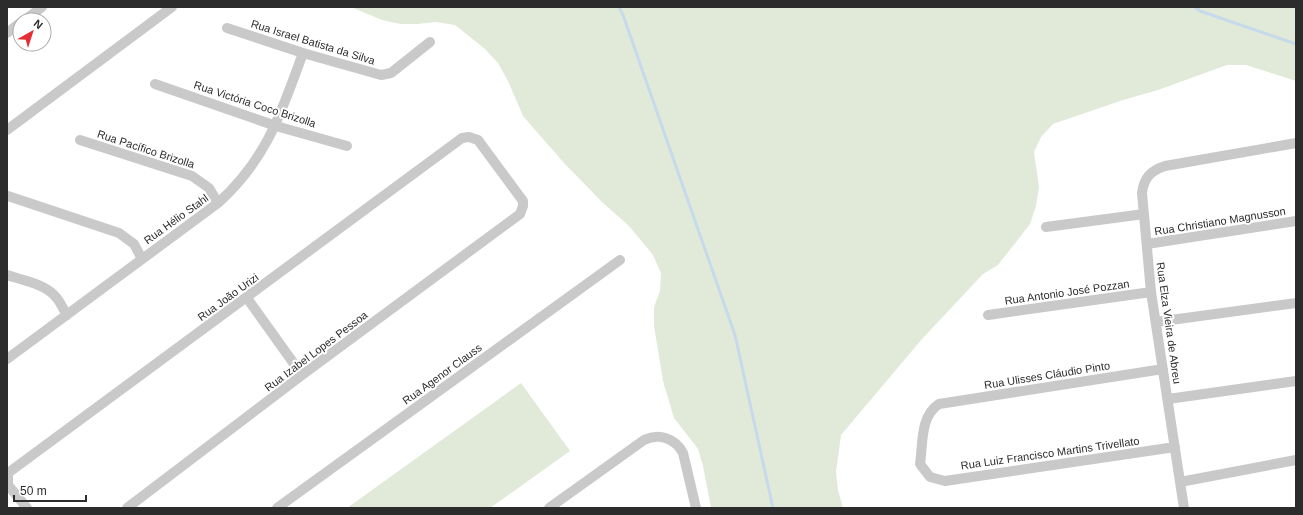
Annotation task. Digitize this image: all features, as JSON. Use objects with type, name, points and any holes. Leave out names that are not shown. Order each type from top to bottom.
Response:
[{"type":"street","points":[[7,130],[172,7]]},
{"type":"street","name":"Rua Israel Batista da Silva","points":[[227,28],[303,53],[381,75],[391,73],[430,42]]},
{"type":"street","name":"Rua Hélio Stahl","points":[[7,359],[218,203],[236,187],[250,169],[276,126],[303,53]]},
{"type":"street","name":"Rua Victória Coco Brizolla","points":[[156,84],[276,126],[347,146]]},
{"type":"street","name":"Rua Izabel Lopes Pessoa","points":[[127,508],[302,375],[520,214],[523,201],[478,140],[470,137],[462,138]]},
{"type":"street","name":"Rua João Urizi","points":[[8,473],[462,138]]},
{"type":"street","name":"Rua Pacífico Brizolla","points":[[80,140],[192,176],[209,188],[218,203]]},
{"type":"street","name":"Rua Elza Vieira de Abreu","points":[[1184,508],[1156,322],[1150,292],[1142,193],[1143,184],[1148,175],[1156,169],[1296,143]]},
{"type":"street","points":[[8,196],[119,233],[134,244],[142,259]]},
{"type":"street","points":[[1046,227],[1144,214]]},
{"type":"street","name":"Rua Christiano Magnusson","points":[[1147,244],[1296,221]]},
{"type":"street","name":"Rua Agenor Clauss","points":[[277,508],[620,260]]},
{"type":"street","points":[[7,275],[37,285],[50,292],[55,296],[67,315]]},
{"type":"street","name":"Rua Antonio José Pozzan","points":[[988,315],[1150,292]]},
{"type":"street","points":[[247,298],[302,375]]},
{"type":"street","points":[[1156,322],[1296,302]]},
{"type":"street","name":"Rua Ulisses Cláudio Pinto","points":[[930,477],[920,464],[926,420],[935,407],[944,402],[1163,369]]},
{"type":"street","points":[[1168,399],[1296,381]]},
{"type":"street","points":[[549,508],[644,440],[657,437],[666,438],[678,445],[683,453],[695,508]]},
{"type":"street","name":"Rua Luiz Francisco Martins Trivellato","points":[[930,477],[945,481],[1175,447]]},
{"type":"street","points":[[1180,482],[1296,460]]},
{"type":"street","points":[[8,473],[8,485],[27,508]]},
{"type":"green space","points":[[351,7],[1296,7],[1296,81],[1246,65],[1227,65],[1158,90],[1123,100],[1053,124],[1041,137],[1034,152],[1039,187],[1036,206],[1030,224],[998,265],[983,274],[922,339],[841,435],[836,472],[838,490],[843,508],[711,508],[703,466],[698,449],[674,418],[663,381],[654,326],[654,307],[660,291],[661,273],[653,255],[629,226],[602,202],[564,163],[523,116],[508,81],[498,63],[485,49],[455,25],[435,22],[400,24],[382,20]]},
{"type":"green space","points":[[521,383],[570,451],[490,508],[347,508]]},
{"type":"waterway","points":[[619,7],[735,335],[773,508]]},
{"type":"waterway","points":[[1195,7],[1200,11],[1296,44]]}]
